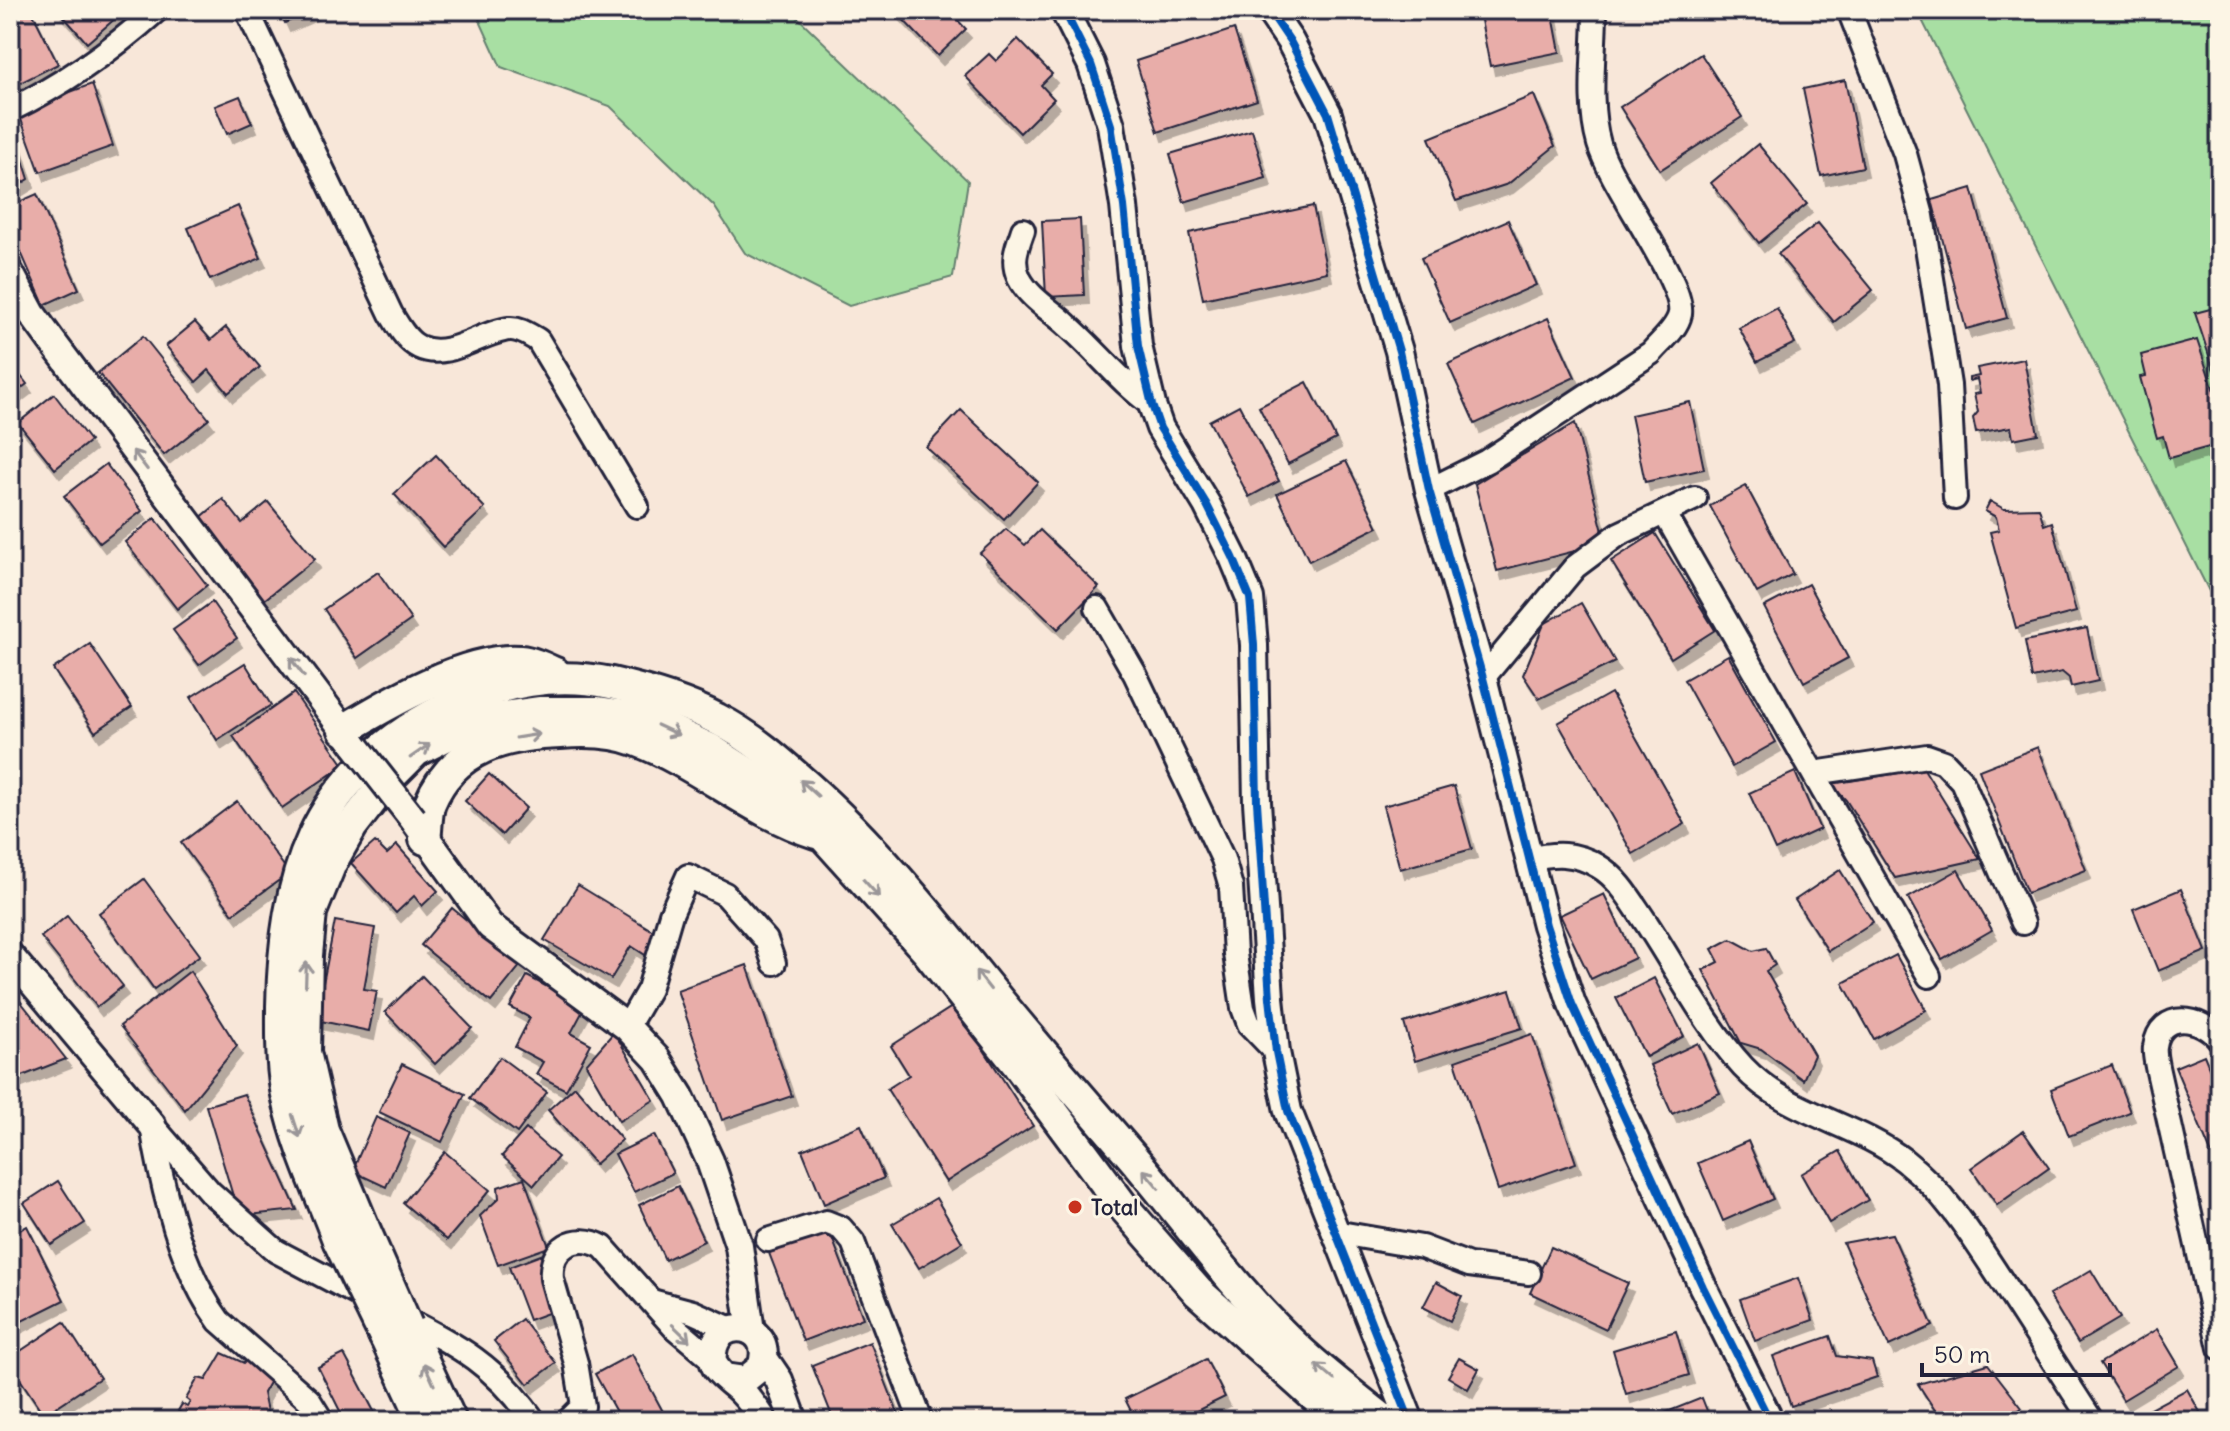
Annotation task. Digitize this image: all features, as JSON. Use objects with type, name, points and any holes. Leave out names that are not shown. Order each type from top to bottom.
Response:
[{"type":"main road","points":[[350,737],[389,703],[474,668],[506,661],[523,661],[564,677]]},
{"type":"main road","points":[[451,1421],[396,1332],[287,1098],[282,1038],[286,927],[294,888],[312,833],[342,789],[396,736],[466,697],[502,685],[564,677],[607,682],[654,694],[716,718],[768,751],[849,824],[963,954],[1231,1277],[1297,1349],[1385,1421]]},
{"type":"main road","points":[[351,1234],[305,1052],[311,912],[331,863],[352,826],[390,777],[416,751],[475,721],[512,714],[598,712],[646,719],[710,749],[795,804],[927,951],[1018,1065],[1121,1204],[1198,1292],[1342,1421]]},
{"type":"main road","points":[[419,829],[442,783],[456,764],[479,747],[546,733],[591,731],[635,739],[682,761],[762,810],[792,825],[823,835]]},
{"type":"main road","points":[[396,1332],[424,1421]]},
{"type":"street","points":[[10,110],[102,57],[157,10]]},
{"type":"street","points":[[247,10],[384,300],[405,335],[419,347],[437,349],[466,344],[509,329],[523,331],[538,340],[637,506]]},
{"type":"street","points":[[1064,10],[1091,64],[1111,125],[1124,206],[1138,346],[1152,405],[1160,428],[1207,505],[1250,598],[1257,802],[1276,1052],[1288,1111],[1410,1421]]},
{"type":"street","points":[[1269,10],[1290,41],[1328,114],[1399,351],[1429,490],[1483,678],[1546,925],[1572,1004],[1703,1287],[1770,1421]]},
{"type":"street","points":[[1429,490],[1487,461],[1651,353],[1672,330],[1680,315],[1677,295],[1665,268],[1615,184],[1599,144],[1593,105],[1595,10]]},
{"type":"street","points":[[1849,10],[1905,154],[1922,216],[1949,385],[1955,498]]},
{"type":"street","points":[[1023,230],[1015,253],[1015,266],[1028,291],[1068,325],[1129,389],[1152,405]]},
{"type":"street","points":[[10,273],[32,314],[51,340],[490,926],[627,1027],[657,1059],[680,1096],[710,1161],[739,1246],[741,1330]]},
{"type":"street","points":[[1483,678],[1575,567],[1619,534],[1695,498]]},
{"type":"street","points":[[1665,514],[1929,976]]},
{"type":"street","points":[[1097,608],[1135,674],[1223,859],[1231,887],[1235,954],[1243,1008],[1249,1024],[1276,1052]]},
{"type":"street","points":[[1814,773],[1927,756],[1944,762],[1962,781],[2023,923]]},
{"type":"street","points":[[1528,859],[1555,852],[1600,867],[1624,890],[1703,1013],[1743,1067],[1766,1088],[1798,1108],[1882,1146],[1904,1160],[1933,1186],[1961,1218],[2092,1421]]},
{"type":"street","points":[[627,1027],[649,989],[671,914],[688,876],[725,894],[766,940],[774,963]]},
{"type":"street","points":[[10,956],[210,1192],[276,1251],[458,1345],[515,1393],[534,1421]]},
{"type":"street","points":[[2220,1040],[2213,1031],[2196,1020],[2178,1019],[2162,1030],[2155,1047],[2220,1348]]},
{"type":"street","points":[[152,1125],[161,1179],[194,1278],[208,1306],[219,1321],[309,1400],[322,1421]]},
{"type":"street","points":[[768,1240],[826,1222],[847,1234],[872,1288],[921,1421]]},
{"type":"street","points":[[1334,1232],[1422,1247],[1469,1265],[1529,1273]]},
{"type":"street","points":[[568,1421],[583,1406],[576,1363],[551,1267],[561,1248],[582,1240],[593,1242],[611,1255],[680,1333],[748,1399],[764,1421]]},
{"type":"street","points":[[652,1301],[693,1312],[759,1338],[764,1347],[764,1358],[761,1367],[745,1380],[719,1369]]},
{"type":"street","points":[[719,1369],[716,1341],[741,1330]]},
{"type":"street","points":[[764,1358],[779,1380],[794,1421]]},
{"type":"green space","points":[[475,10],[790,10],[968,181],[953,277],[849,306],[745,253],[714,206],[610,106],[501,67]]},
{"type":"green space","points":[[1917,10],[2220,10],[2220,614],[2218,609]]},
{"type":"building","points":[[10,10],[31,10],[58,64],[10,88]]},
{"type":"building","points":[[58,10],[125,10],[87,43]]},
{"type":"building","points":[[279,10],[314,10],[285,23]]},
{"type":"building","points":[[894,10],[955,10],[951,13],[966,29],[938,56]]},
{"type":"building","points":[[1479,10],[1552,10],[1560,52],[1490,66]]},
{"type":"building","points":[[1234,29],[1257,100],[1158,132],[1136,61]]},
{"type":"building","points":[[1018,39],[1052,74],[1041,85],[1054,99],[1020,133],[965,76],[989,54],[996,61]]},
{"type":"building","points":[[1701,54],[1742,117],[1660,170],[1620,107]]},
{"type":"building","points":[[1845,80],[1863,167],[1821,176],[1803,89]]},
{"type":"building","points":[[92,84],[113,146],[40,172],[18,111]]},
{"type":"building","points":[[1534,95],[1555,146],[1508,184],[1456,201],[1429,138]]},
{"type":"building","points":[[240,96],[252,123],[227,134],[215,106]]},
{"type":"building","points":[[10,123],[29,179],[10,191]]},
{"type":"building","points":[[1252,130],[1266,178],[1184,202],[1170,154]]},
{"type":"building","points":[[1758,144],[1807,204],[1759,243],[1711,183]]},
{"type":"building","points":[[1972,188],[2007,318],[1966,329],[1932,200]]},
{"type":"building","points":[[37,194],[79,289],[44,305],[10,227],[10,206]]},
{"type":"building","points":[[238,206],[261,258],[210,280],[188,228]]},
{"type":"building","points":[[1313,206],[1327,272],[1203,299],[1189,233]]},
{"type":"building","points":[[1080,219],[1084,295],[1046,297],[1042,221]]},
{"type":"building","points":[[1508,220],[1536,285],[1450,323],[1421,258]]},
{"type":"building","points":[[1818,223],[1873,290],[1834,322],[1778,254]]},
{"type":"building","points":[[1777,308],[1795,343],[1757,362],[1739,328]]},
{"type":"building","points":[[2220,308],[2220,389],[2195,313]]},
{"type":"building","points":[[1548,318],[1575,377],[1475,424],[1448,364]]},
{"type":"building","points":[[195,322],[211,340],[226,327],[260,367],[228,393],[209,370],[196,382],[166,346]]},
{"type":"building","points":[[143,336],[209,419],[164,455],[98,373]]},
{"type":"building","points":[[2197,340],[2220,409],[2220,444],[2169,458],[2163,436],[2157,438],[2140,377],[2146,376],[2141,355]]},
{"type":"building","points":[[2024,359],[2038,434],[2013,439],[2011,427],[1976,433],[1973,418],[1978,412],[1974,394],[1980,393],[1977,379],[1969,381],[1969,378],[1979,376],[1977,368]]},
{"type":"building","points":[[10,362],[27,384],[10,397]]},
{"type":"building","points":[[1307,382],[1336,439],[1288,464],[1259,407]]},
{"type":"building","points":[[54,394],[90,441],[55,469],[18,423]]},
{"type":"building","points":[[1690,402],[1704,469],[1645,482],[1631,415]]},
{"type":"building","points":[[1239,405],[1279,481],[1249,497],[1209,421]]},
{"type":"building","points":[[961,410],[1038,482],[1004,519],[926,447]]},
{"type":"building","points":[[1575,423],[1606,543],[1497,571],[1475,484]]},
{"type":"building","points":[[436,455],[485,508],[443,547],[394,494]]},
{"type":"building","points":[[1346,461],[1378,527],[1309,561],[1277,494]]},
{"type":"building","points":[[106,464],[142,511],[100,543],[64,496]]},
{"type":"building","points":[[1746,486],[1793,574],[1757,593],[1710,506]]},
{"type":"building","points":[[223,499],[242,523],[268,502],[315,559],[264,600],[199,519]]},
{"type":"building","points":[[1990,501],[2004,509],[2039,508],[2044,525],[2052,522],[2076,612],[2016,628],[1990,532],[1999,530],[1996,517],[1985,511]]},
{"type":"building","points":[[155,518],[207,585],[177,609],[125,542]]},
{"type":"building","points":[[1006,529],[1025,545],[1040,530],[1099,587],[1058,629],[980,553]]},
{"type":"building","points":[[1655,533],[1715,630],[1671,658],[1611,561]]},
{"type":"building","points":[[378,572],[411,620],[357,658],[324,609]]},
{"type":"building","points":[[1808,584],[1848,658],[1804,682],[1764,607]]},
{"type":"building","points":[[212,602],[237,638],[199,665],[173,630]]},
{"type":"building","points":[[1581,603],[1615,662],[1539,699],[1523,675],[1544,624]]},
{"type":"building","points":[[2087,628],[2098,681],[2071,687],[2069,678],[2062,672],[2032,678],[2025,641]]},
{"type":"building","points":[[90,644],[132,707],[95,732],[53,669]]},
{"type":"building","points":[[1728,655],[1776,742],[1732,767],[1684,680]]},
{"type":"building","points":[[245,663],[271,705],[217,740],[191,697]]},
{"type":"building","points":[[294,693],[344,765],[282,808],[233,736]]},
{"type":"building","points":[[1611,693],[1685,824],[1633,854],[1558,723]]},
{"type":"building","points":[[2038,747],[2086,870],[2027,893],[1979,770]]},
{"type":"building","points":[[1924,769],[1980,859],[1895,878],[1846,800],[1831,784]]},
{"type":"building","points":[[1795,772],[1820,829],[1775,850],[1749,793]]},
{"type":"building","points":[[489,774],[526,808],[502,835],[465,801]]},
{"type":"building","points":[[1454,786],[1472,849],[1400,869],[1383,806]]},
{"type":"building","points":[[237,801],[289,873],[233,914],[181,843]]},
{"type":"building","points":[[375,842],[387,854],[397,845],[438,891],[422,906],[414,896],[396,913],[351,863]]},
{"type":"building","points":[[1840,870],[1873,922],[1828,951],[1795,900]]},
{"type":"building","points":[[1958,870],[1992,930],[1942,959],[1908,898]]},
{"type":"building","points":[[144,879],[200,955],[154,989],[99,913]]},
{"type":"building","points":[[578,885],[663,937],[650,958],[631,946],[611,979],[544,940]]},
{"type":"building","points":[[2181,889],[2206,951],[2158,971],[2133,909]]},
{"type":"building","points":[[1604,894],[1635,958],[1591,979],[1560,915]]},
{"type":"building","points":[[452,908],[521,965],[491,1002],[421,945]]},
{"type":"building","points":[[67,916],[123,986],[97,1007],[41,937]]},
{"type":"building","points":[[335,921],[375,928],[364,989],[377,991],[369,1031],[316,1020]]},
{"type":"building","points":[[1731,939],[1753,951],[1766,948],[1775,965],[1766,971],[1814,1055],[1803,1080],[1761,1049],[1741,1043],[1703,970],[1719,962],[1712,949]]},
{"type":"building","points":[[1896,955],[1926,1010],[1874,1039],[1843,983]]},
{"type":"building","points":[[747,965],[792,1096],[722,1120],[677,990]]},
{"type":"building","points":[[190,971],[237,1046],[185,1110],[120,1026]]},
{"type":"building","points":[[422,976],[472,1028],[435,1064],[385,1012]]},
{"type":"building","points":[[527,976],[585,1007],[571,1033],[591,1044],[566,1090],[536,1074],[543,1062],[515,1047],[530,1018],[510,1007]]},
{"type":"building","points":[[1654,978],[1684,1036],[1646,1057],[1616,998]]},
{"type":"building","points":[[10,988],[66,1059],[12,1080],[10,1078]]},
{"type":"building","points":[[1510,990],[1522,1028],[1415,1061],[1404,1023]]},
{"type":"building","points":[[955,1005],[1033,1126],[946,1182],[887,1089],[909,1075],[891,1046]]},
{"type":"building","points":[[614,1032],[654,1100],[619,1121],[586,1064]]},
{"type":"building","points":[[1532,1034],[1576,1163],[1498,1190],[1455,1061]]},
{"type":"building","points":[[1698,1043],[1720,1093],[1672,1114],[1650,1065]]},
{"type":"building","points":[[2204,1055],[2220,1094],[2220,1166],[2217,1167],[2175,1067]]},
{"type":"building","points":[[500,1057],[547,1092],[517,1133],[470,1098]]},
{"type":"building","points":[[402,1064],[465,1094],[442,1142],[379,1112]]},
{"type":"building","points":[[2112,1065],[2130,1112],[2069,1136],[2051,1089]]},
{"type":"building","points":[[575,1086],[622,1140],[595,1164],[548,1110]]},
{"type":"building","points":[[244,1094],[297,1210],[239,1216],[206,1106]]},
{"type":"building","points":[[376,1117],[410,1133],[386,1187],[352,1171]]},
{"type":"building","points":[[861,1125],[884,1178],[824,1204],[802,1150]]},
{"type":"building","points":[[526,1129],[558,1157],[534,1185],[502,1156]]},
{"type":"building","points":[[2023,1131],[2049,1168],[1997,1205],[1971,1168]]},
{"type":"building","points":[[654,1135],[673,1173],[634,1192],[615,1154]]},
{"type":"building","points":[[1748,1141],[1773,1199],[1723,1221],[1698,1163]]},
{"type":"building","points":[[1840,1151],[1868,1200],[1829,1223],[1801,1174]]},
{"type":"building","points":[[445,1152],[490,1190],[447,1240],[403,1203]]},
{"type":"building","points":[[524,1178],[549,1247],[498,1265],[480,1216],[499,1198],[498,1187]]},
{"type":"building","points":[[58,1181],[85,1223],[51,1245],[24,1203]]},
{"type":"building","points":[[678,1186],[704,1241],[665,1260],[639,1205]]},
{"type":"building","points":[[936,1198],[962,1242],[919,1268],[892,1224]]},
{"type":"building","points":[[27,1226],[64,1300],[10,1327],[10,1235]]},
{"type":"building","points":[[829,1230],[863,1318],[803,1341],[769,1253]]},
{"type":"building","points":[[1892,1234],[1933,1326],[1889,1346],[1843,1243]]},
{"type":"building","points":[[1551,1247],[1628,1283],[1606,1329],[1530,1293]]},
{"type":"building","points":[[541,1255],[548,1313],[529,1320],[509,1267]]},
{"type":"building","points":[[2091,1270],[2120,1318],[2078,1343],[2049,1295]]},
{"type":"building","points":[[1798,1278],[1813,1320],[1755,1341],[1740,1299]]},
{"type":"building","points":[[1436,1282],[1462,1296],[1450,1321],[1423,1307]]},
{"type":"building","points":[[522,1319],[556,1363],[528,1384],[494,1341]]},
{"type":"building","points":[[64,1322],[100,1378],[44,1415],[10,1364],[10,1358]]},
{"type":"building","points":[[2157,1329],[2179,1366],[2123,1400],[2100,1363]]},
{"type":"building","points":[[1676,1331],[1689,1375],[1626,1394],[1613,1350]]},
{"type":"building","points":[[1830,1336],[1837,1356],[1872,1361],[1877,1377],[1791,1406],[1773,1356]]},
{"type":"building","points":[[870,1342],[901,1421],[834,1421],[812,1365]]},
{"type":"building","points":[[222,1353],[244,1363],[247,1359],[260,1367],[257,1371],[271,1379],[263,1393],[268,1416],[277,1421],[179,1421],[183,1414],[178,1411],[182,1404],[187,1407],[190,1402],[186,1399],[198,1378],[206,1380]]},
{"type":"building","points":[[344,1354],[379,1421],[345,1421],[318,1367]]},
{"type":"building","points":[[632,1354],[668,1421],[621,1421],[595,1374]]},
{"type":"building","points":[[1459,1358],[1479,1369],[1468,1389],[1448,1377]]},
{"type":"building","points":[[1206,1359],[1225,1397],[1176,1421],[1136,1421],[1125,1399]]},
{"type":"building","points":[[1988,1364],[2022,1408],[2000,1421],[1942,1421],[1918,1384]]},
{"type":"building","points":[[2187,1389],[2205,1421],[2135,1421],[2133,1418]]},
{"type":"building","points":[[1702,1398],[1711,1421],[1647,1421],[1647,1420]]},
{"type":"building","points":[[1048,1410],[1053,1421],[1024,1421]]},
{"type":"cycle path","points":[[1064,10],[1091,64],[1111,125],[1124,206],[1138,346],[1152,405],[1160,428],[1207,505],[1250,598],[1257,802],[1270,998],[1276,1052],[1288,1111],[1410,1421]]},
{"type":"cycle path","points":[[1269,10],[1290,41],[1328,114],[1399,351],[1429,490],[1483,678],[1546,925],[1572,1004],[1703,1287],[1770,1421]]},
{"type":"place","name":"Total","points":[[1075,1207]]}]
